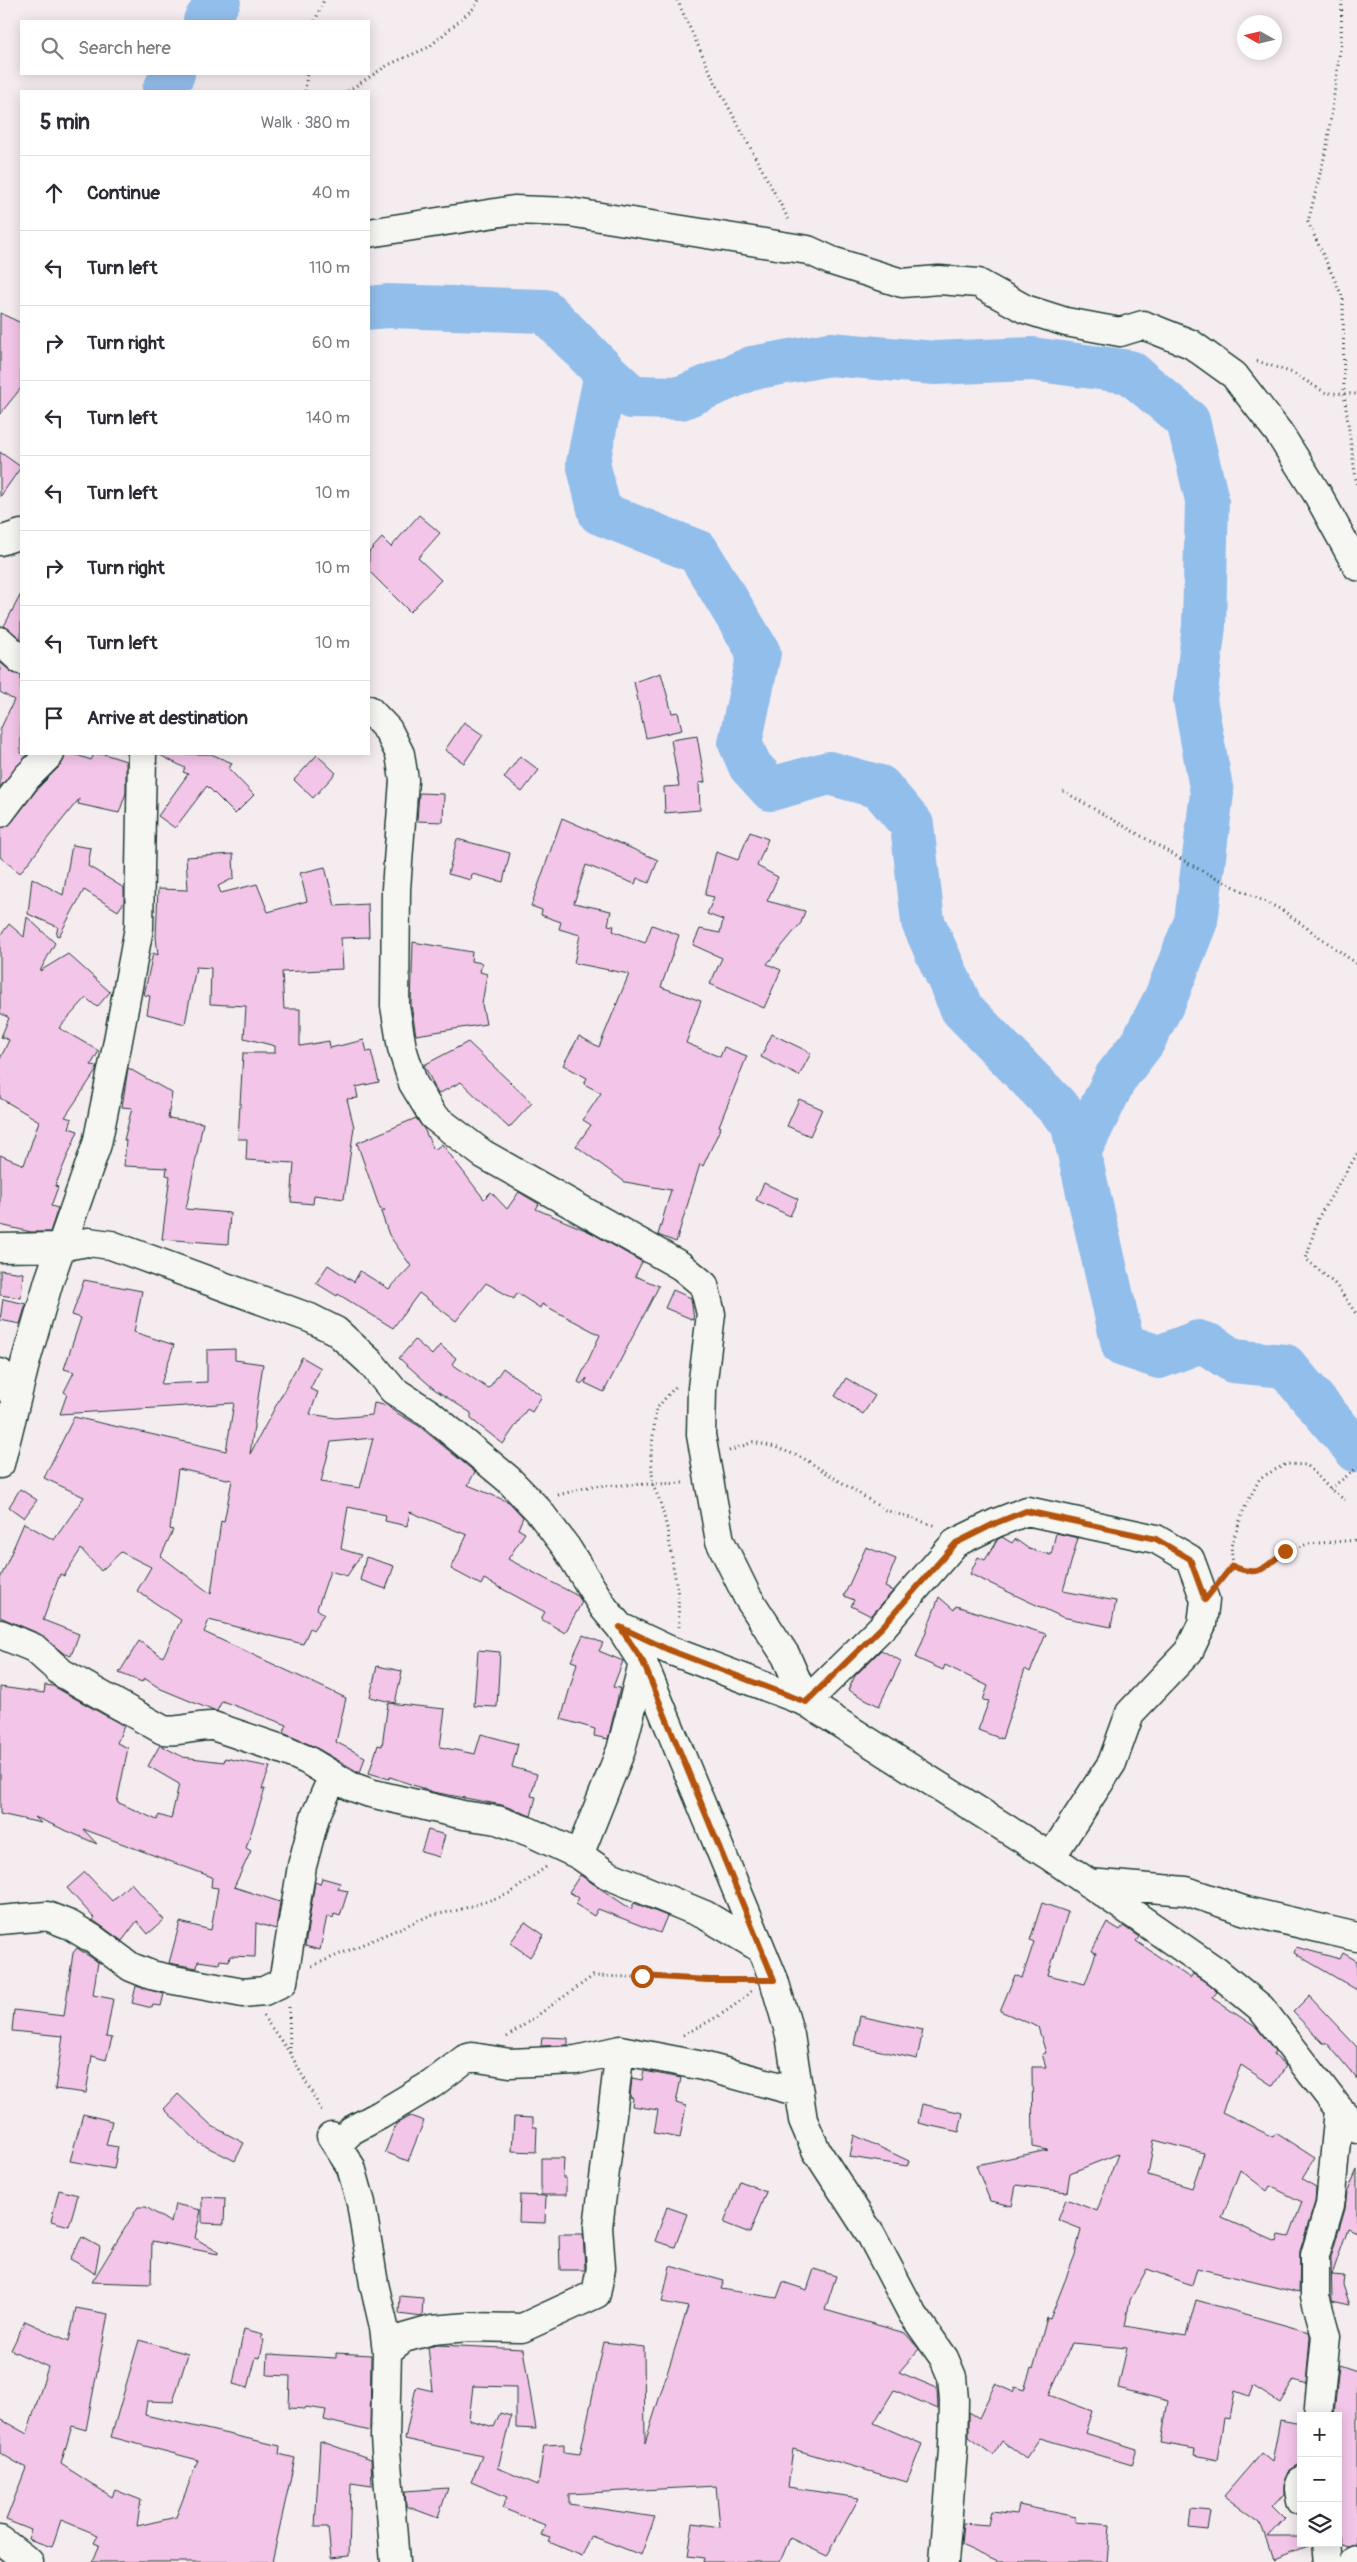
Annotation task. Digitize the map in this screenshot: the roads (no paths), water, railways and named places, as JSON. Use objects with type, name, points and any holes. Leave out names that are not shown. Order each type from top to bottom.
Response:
[{"type":"street","points":[[370,233],[514,210],[569,212],[808,250],[832,261],[902,283],[939,280],[978,283],[1025,309],[1066,322],[1120,332],[1143,325],[1191,344],[1234,375],[1279,432],[1318,495],[1357,566]]},
{"type":"street","points":[[0,541],[20,534]]},
{"type":"street","points":[[0,641],[20,659]]},
{"type":"street","points":[[370,711],[388,730],[400,754],[404,780],[396,889],[394,1006],[402,1048],[413,1083],[433,1116],[483,1154],[681,1266],[704,1285],[712,1314],[702,1388],[701,1435],[720,1541],[747,1596],[786,1656],[806,1702]]},
{"type":"street","points":[[0,813],[27,777],[49,755]]},
{"type":"street","points":[[0,1464],[59,1247],[97,1144],[139,928],[142,755]]},
{"type":"street","points":[[0,1248],[59,1247],[88,1242],[111,1245],[310,1318],[336,1331],[370,1362],[393,1390],[430,1414],[508,1479],[536,1508],[566,1547],[604,1608],[620,1627],[643,1662],[774,1980],[790,2035],[803,2120],[816,2150],[871,2235],[912,2312],[944,2358],[952,2376],[954,2400],[953,2450],[944,2562]]},
{"type":"street","points":[[0,1374],[16,1400]]},
{"type":"street","points":[[806,1702],[883,1626],[956,1543],[996,1523],[1026,1511],[1156,1539],[1190,1559],[1205,1600],[1202,1624],[1189,1651],[1130,1713],[1112,1763],[1051,1857]]},
{"type":"street","points":[[620,1627],[690,1658],[806,1702],[1051,1857],[1216,1971],[1261,2008],[1348,2118],[1330,2205],[1315,2255],[1315,2296],[1326,2336],[1318,2412]]},
{"type":"street","points":[[0,1634],[34,1648],[62,1674],[162,1730],[174,1732],[213,1726],[284,1750],[370,1793],[463,1815],[497,1820],[530,1832],[572,1851],[608,1876],[705,1915],[760,1948]]},
{"type":"street","points":[[572,1851],[621,1750],[643,1662]]},
{"type":"street","points":[[0,1920],[47,1916],[70,1925],[131,1967],[151,1975],[243,1993],[264,1991],[283,1982],[302,1866],[315,1817],[333,1776]]},
{"type":"street","points":[[1088,1883],[1186,1891],[1246,1911],[1357,1937]]},
{"type":"street","points":[[395,2562],[385,2438],[386,2351],[384,2327],[374,2284],[361,2203],[351,2167],[334,2140],[432,2084],[465,2059],[472,2057],[510,2063],[576,2060],[620,2050],[702,2066],[798,2092]]},
{"type":"street","points":[[386,2351],[404,2338],[432,2330],[469,2327],[522,2328],[596,2294],[601,2268],[598,2228],[620,2050]]},
{"type":"street","points":[[0,2540],[29,2562]]},
{"type":"street","points":[[1325,2547],[1327,2562]]},
{"type":"street","points":[[1353,2562],[1357,2560]]},
{"type":"waterway","points":[[206,20],[219,0]]},
{"type":"waterway","points":[[165,90],[172,75]]},
{"type":"waterway","points":[[370,308],[387,306],[545,311],[606,373],[588,463],[600,513],[698,552],[759,653],[740,743],[750,766],[771,789],[829,773],[880,787],[912,825],[923,922],[962,1009],[1072,1122],[1123,1345],[1159,1357],[1198,1342],[1211,1346],[1233,1361],[1285,1366],[1357,1451]]},
{"type":"waterway","points":[[606,373],[632,397],[681,398],[752,368],[830,354],[935,363],[1032,359],[1130,372],[1188,421],[1207,500],[1204,626],[1195,700],[1212,793],[1196,921],[1166,997],[1143,1042],[1116,1077],[1079,1152]]}]
